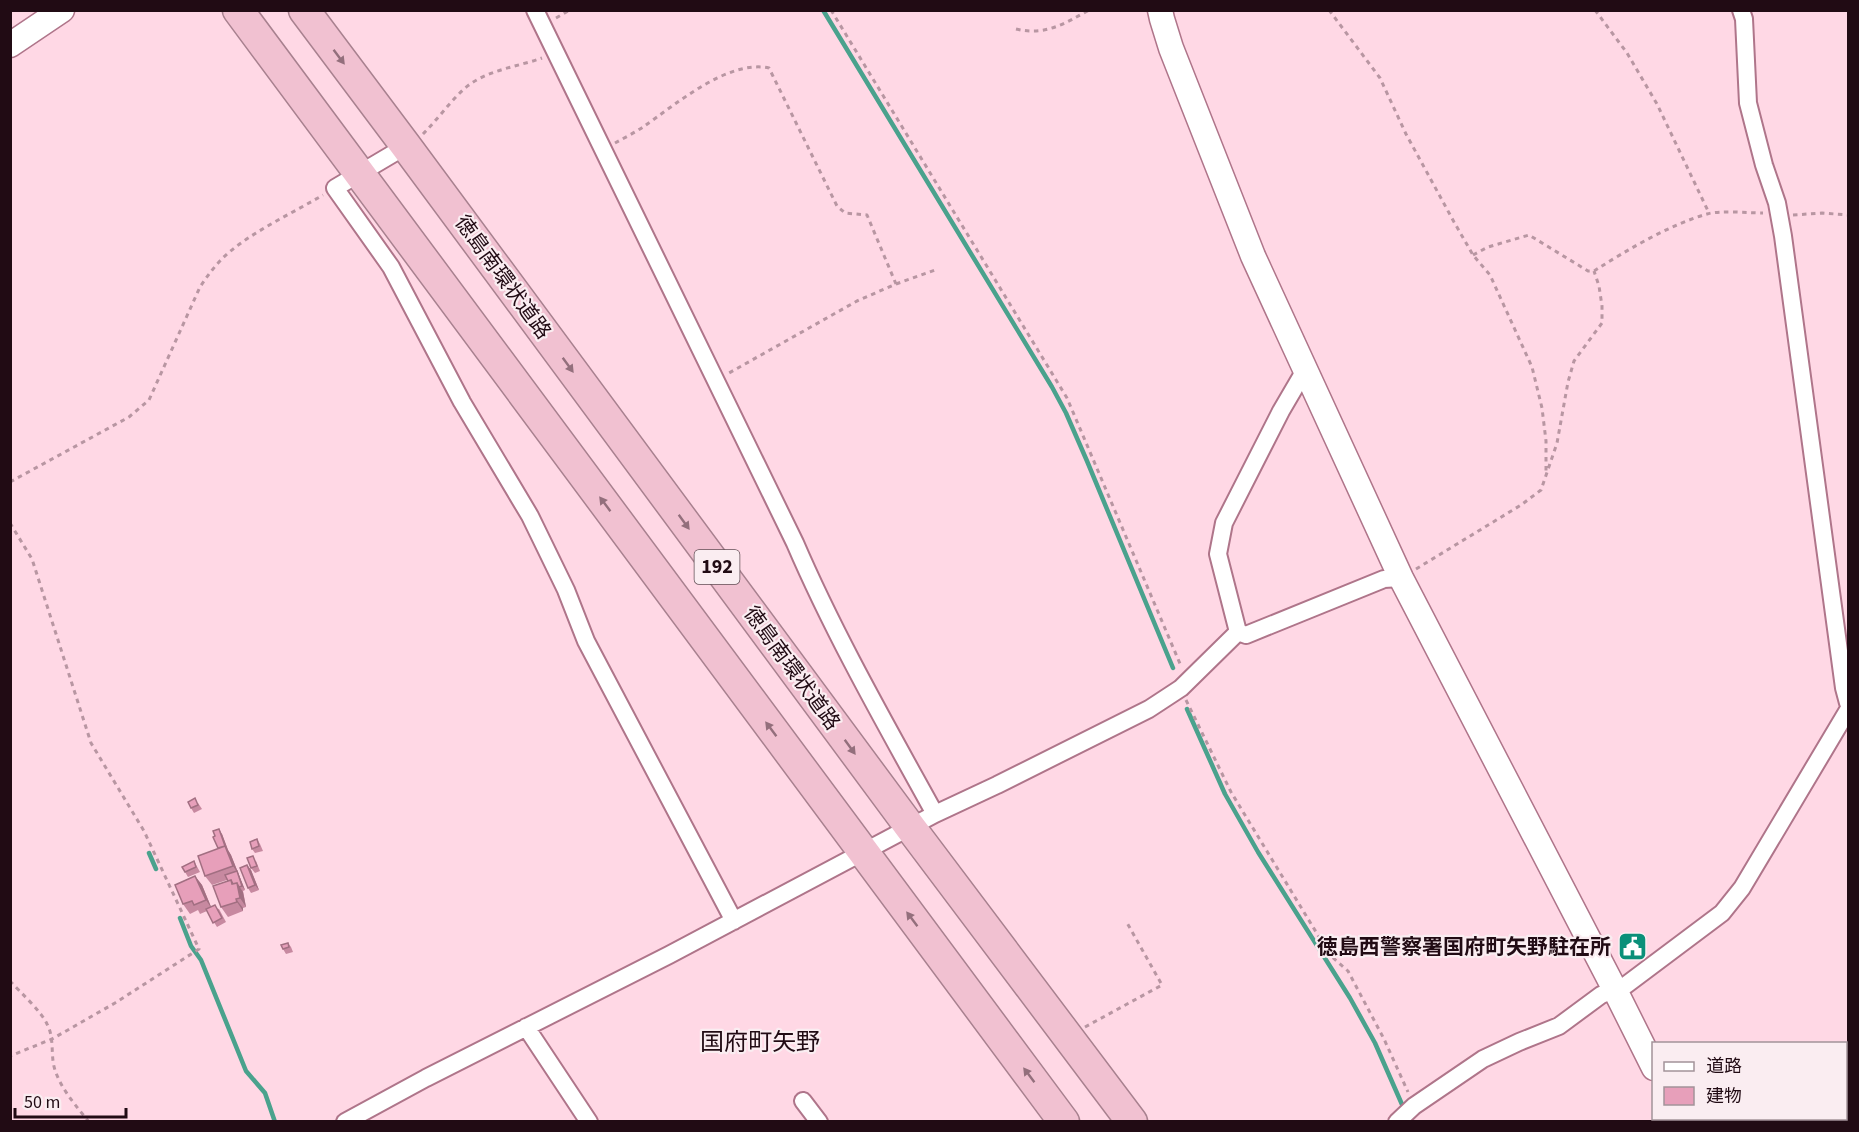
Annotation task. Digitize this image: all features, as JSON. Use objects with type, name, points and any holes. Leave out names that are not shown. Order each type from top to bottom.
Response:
[{"type":"highway","name":"192","points":[[238,10],[347,181],[862,852],[1064,1122]]},
{"type":"highway","name":"徳島南環状道路","points":[[304,10],[922,821],[1068,1036],[1132,1122]]},
{"type":"street","points":[[10,45],[62,10]]},
{"type":"street","points":[[535,10],[818,594],[872,699],[922,821]]},
{"type":"street","points":[[1160,10],[1172,48],[1253,256],[1401,578],[1615,990],[1652,1066]]},
{"type":"street","points":[[1741,10],[1744,19],[1748,103],[1779,213],[1844,688],[1848,703]]},
{"type":"street","points":[[406,146],[347,181],[462,402],[530,516],[566,590],[586,641],[734,921]]},
{"type":"street","points":[[1238,632],[1218,554],[1224,523],[1281,411],[1305,370]]},
{"type":"street","points":[[1238,632],[1246,635],[1384,579],[1401,578]]},
{"type":"street","points":[[345,1122],[922,821],[1149,709],[1184,685],[1238,632]]},
{"type":"street","points":[[1405,1114],[1484,1059],[1559,1026],[1601,995],[1626,985],[1722,913],[1742,888],[1848,710]]},
{"type":"street","points":[[526,1027],[589,1122]]},
{"type":"street","points":[[803,1101],[819,1122]]},
{"type":"path","points":[[831,10],[1067,398],[1184,685],[1231,792],[1330,955],[1348,971],[1384,1039],[1405,1114]]},
{"type":"path","points":[[1016,29],[1030,32],[1045,31],[1089,10]]},
{"type":"path","points":[[1329,10],[1380,78],[1406,134],[1473,255],[1490,275],[1532,367],[1542,408],[1546,441],[1546,476]]},
{"type":"path","points":[[1595,10],[1627,53],[1657,104],[1709,213]]},
{"type":"path","points":[[406,146],[417,140],[464,89],[477,80],[555,53]]},
{"type":"path","points":[[603,150],[641,129],[684,97],[720,76],[758,66],[769,68],[837,206],[845,213],[867,215],[896,284]]},
{"type":"path","points":[[10,482],[129,417],[149,400],[200,287],[210,272],[225,256],[244,242],[347,181]]},
{"type":"path","points":[[1473,255],[1488,247],[1528,235],[1588,271],[1594,271],[1667,230],[1709,213],[1779,213],[1789,216],[1822,213],[1848,215]]},
{"type":"path","points":[[716,381],[857,301],[935,270]]},
{"type":"path","points":[[1401,578],[1521,505],[1541,490],[1557,443],[1574,361],[1602,322],[1599,286],[1594,271]]},
{"type":"path","points":[[10,523],[32,559],[91,743],[144,831],[199,949],[115,1003],[52,1039],[10,1056]]},
{"type":"path","points":[[1068,1036],[1162,985],[1126,921]]},
{"type":"path","points":[[10,981],[47,1023],[52,1039],[56,1071],[89,1122]]},
{"type":"building","points":[[195,798],[198,805],[191,808],[188,802]]},
{"type":"building","points":[[219,829],[225,846],[218,848],[213,831]]},
{"type":"building","points":[[257,839],[259,846],[252,849],[250,842]]},
{"type":"building","points":[[225,846],[233,866],[205,876],[198,856]]},
{"type":"building","points":[[253,856],[257,866],[251,868],[247,858]]},
{"type":"building","points":[[194,861],[196,867],[185,872],[182,867]]},
{"type":"building","points":[[247,865],[255,885],[248,888],[240,868]]},
{"type":"building","points":[[237,871],[242,886],[239,887],[237,883],[233,884],[231,880],[228,881],[225,875]]},
{"type":"building","points":[[195,876],[206,900],[194,905],[192,901],[183,904],[175,885]]},
{"type":"building","points":[[231,880],[232,884],[237,883],[240,898],[236,899],[237,902],[221,907],[213,886]]},
{"type":"building","points":[[215,905],[222,918],[213,923],[206,909]]},
{"type":"building","points":[[288,943],[289,947],[283,949],[281,945]]},
{"type":"waterway","points":[[823,10],[1066,413],[1173,668]]},
{"type":"waterway","points":[[1187,709],[1225,794],[1258,852],[1350,998],[1375,1043],[1404,1109]]},
{"type":"waterway","points":[[149,853],[156,869]]},
{"type":"waterway","points":[[180,918],[191,946],[201,960],[246,1071],[265,1093],[275,1122]]},
{"type":"place","name":"徳島西警察署国府町矢野駐在所","points":[[1632,947]]},
{"type":"district","name":"国府町矢野","points":[[760,1042]]}]
